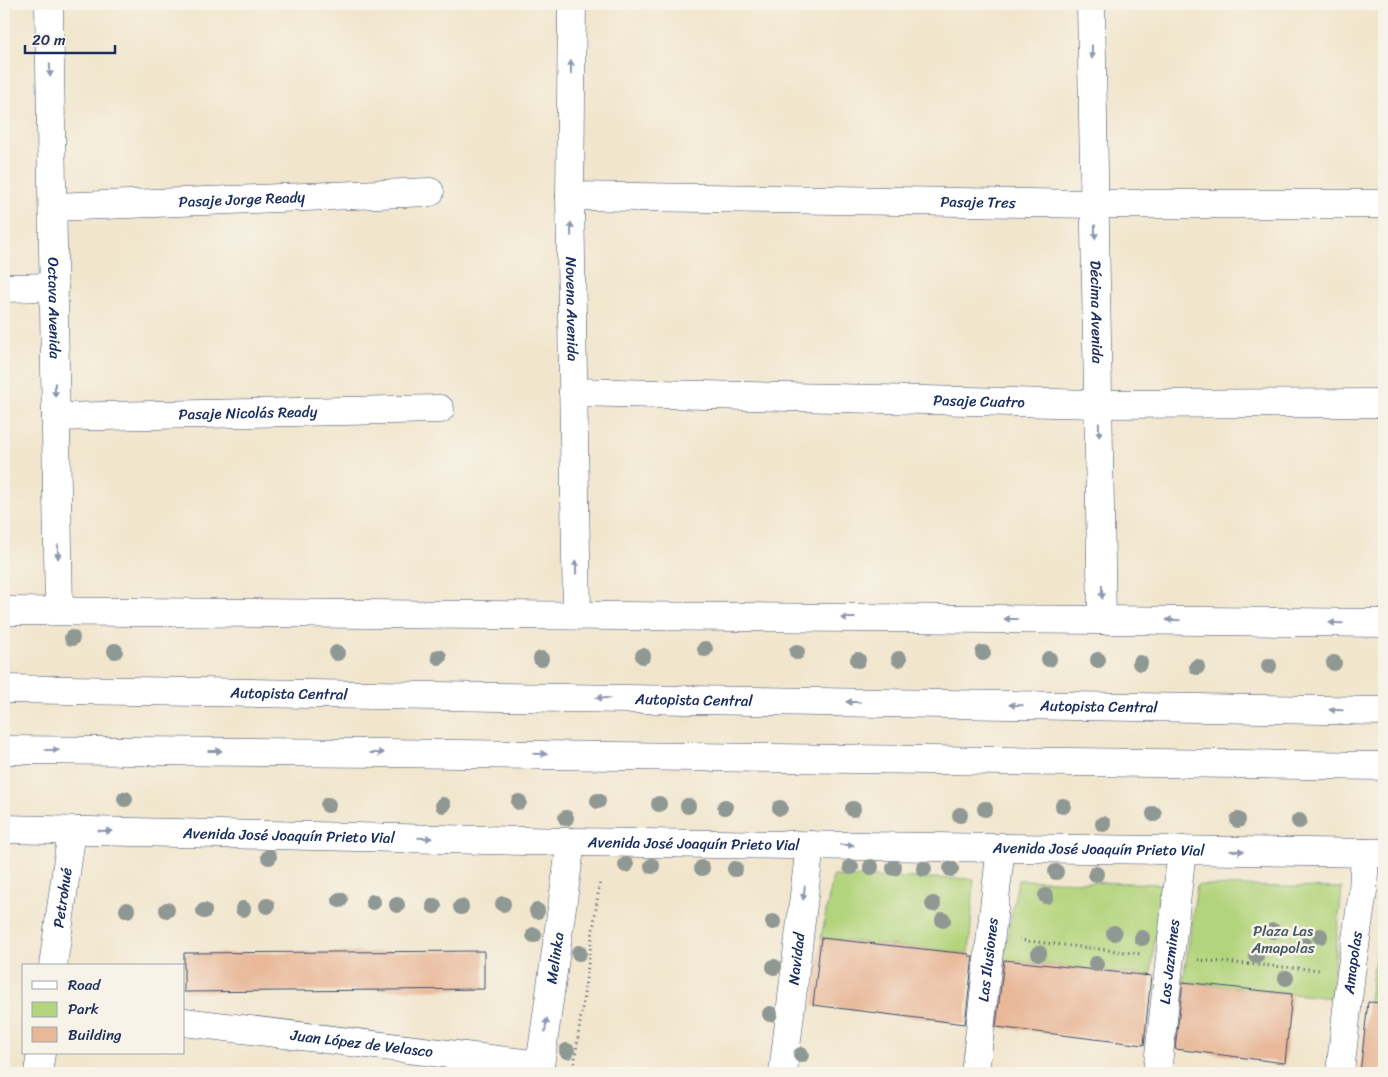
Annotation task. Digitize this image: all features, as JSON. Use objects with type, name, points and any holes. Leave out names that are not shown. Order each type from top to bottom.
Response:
[{"type":"main road","name":"Octava Avenida","points":[[49,4],[59,611]]},
{"type":"main road","name":"Novena Avenida","points":[[572,4],[570,196],[577,615]]},
{"type":"main road","name":"Décima Avenida","points":[[1091,4],[1102,620]]},
{"type":"main road","name":"Pasaje Jorge Ready","points":[[52,207],[430,192]]},
{"type":"main road","name":"Pasaje Tres","points":[[570,196],[1095,204],[1384,204]]},
{"type":"main road","points":[[4,288],[54,287]]},
{"type":"main road","name":"Pasaje Cuatro","points":[[573,392],[1098,404],[1384,403]]},
{"type":"main road","name":"Pasaje Nicolás Ready","points":[[56,417],[440,410]]},
{"type":"main road","points":[[4,611],[1384,623]]},
{"type":"main road","name":"Autopista Central","points":[[4,689],[1384,711]]},
{"type":"main road","points":[[4,750],[423,753],[1384,766]]},
{"type":"main road","name":"Avenida José Joaquín Prieto Vial","points":[[4,828],[571,842],[1374,853]]},
{"type":"main road","name":"Petrohué","points":[[53,964],[72,830]]},
{"type":"main road","name":"Melinka","points":[[540,1069],[571,842]]},
{"type":"main road","name":"Navidad","points":[[783,1073],[810,845]]},
{"type":"main road","name":"Las Ilusiones","points":[[975,1073],[1001,847]]},
{"type":"main road","name":"Los Jazmines","points":[[1157,1073],[1182,850]]},
{"type":"main road","name":"Amapolas","points":[[1340,1073],[1351,973],[1363,891],[1374,853]]},
{"type":"main road","name":"Juan López de Velasco","points":[[185,1022],[540,1069]]},
{"type":"main road","points":[[38,1073],[41,1054]]},
{"type":"path","points":[[573,1073],[600,880]]},
{"type":"green space","points":[[833,876],[974,879],[969,954],[821,938]]},
{"type":"green space","points":[[1018,880],[1161,884],[1151,976],[1003,960]]},
{"type":"green space","name":"Plaza Las Amapolas","points":[[1197,885],[1342,888],[1331,998],[1183,982]]},
{"type":"green space","points":[[1384,897],[1384,1009],[1368,1007]]},
{"type":"building","points":[[821,938],[969,954],[969,956],[973,956],[965,1024],[813,1005]]},
{"type":"building","points":[[484,951],[484,989],[185,992],[184,953]]},
{"type":"building","points":[[1004,960],[1151,976],[1144,1045],[996,1027]]},
{"type":"building","points":[[1183,982],[1292,994],[1285,1063],[1175,1049]]},
{"type":"building","points":[[1368,1002],[1384,1003],[1384,1073],[1360,1073]]}]
